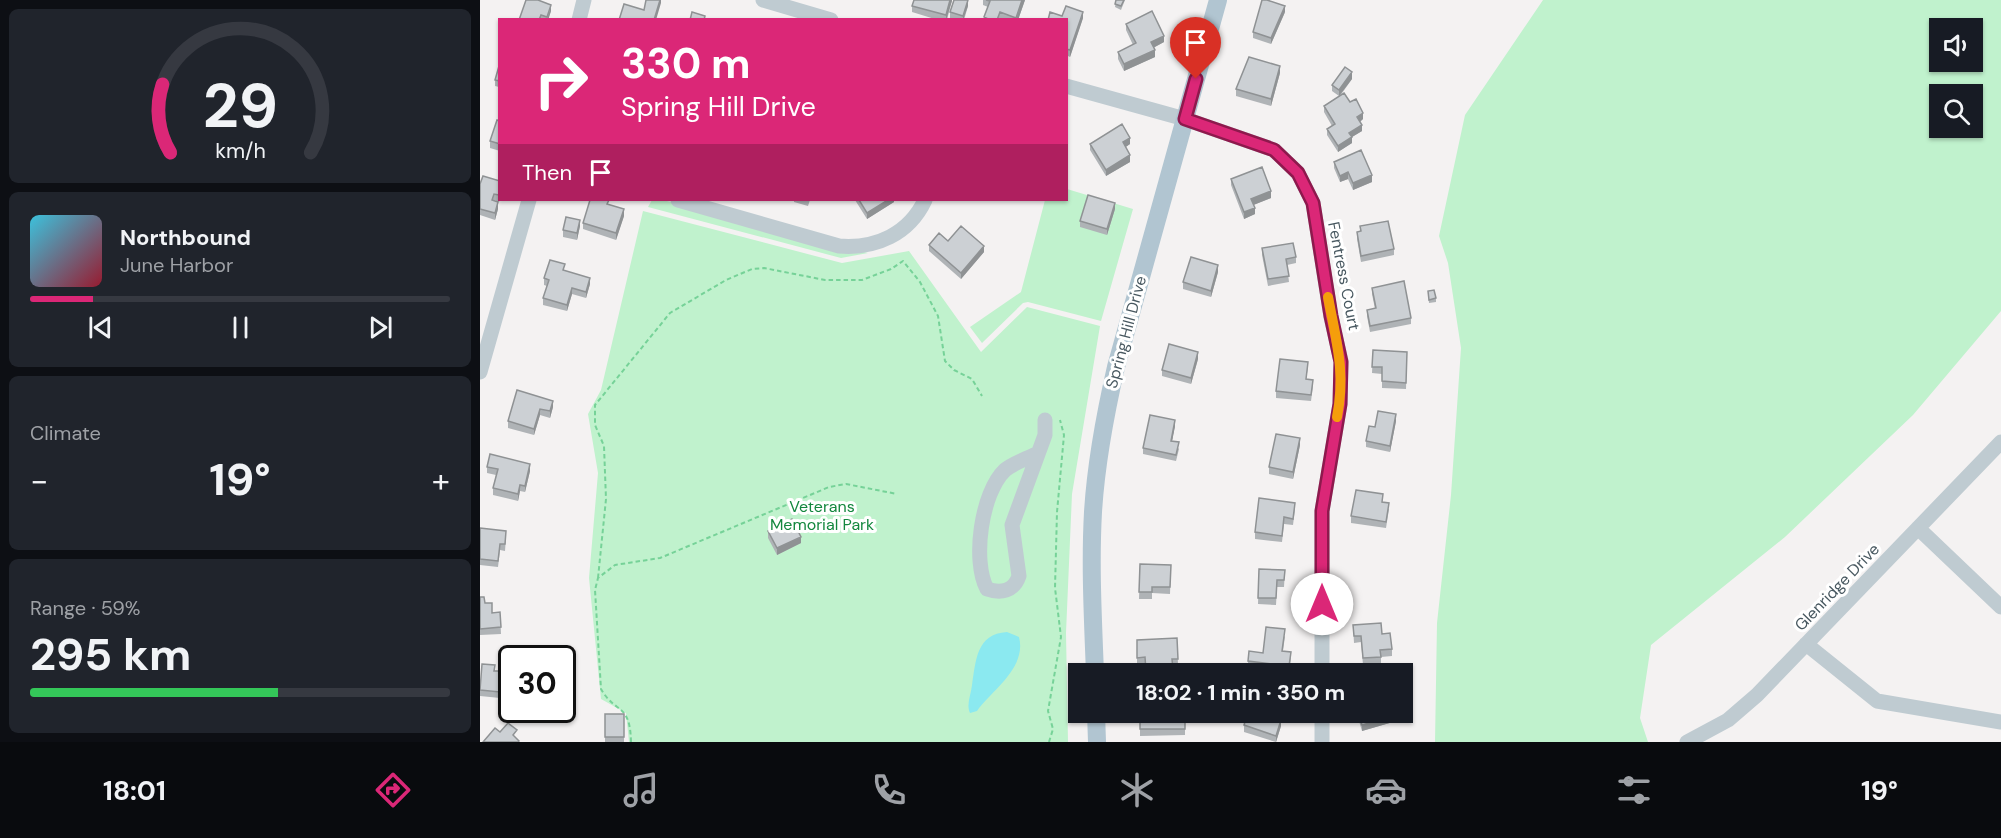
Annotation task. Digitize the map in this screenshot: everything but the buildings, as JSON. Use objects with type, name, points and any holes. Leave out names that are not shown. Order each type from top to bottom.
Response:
[{"type":"main road","name":"Spring Hill Drive","points":[[1095,663],[1092,533],[1098,460],[1106,414],[1116,367],[1218,0]]},
{"type":"main road","points":[[1096,723],[1097,742]]},
{"type":"street","points":[[580,18],[584,0]]},
{"type":"street","points":[[763,0],[824,18]]},
{"type":"street","name":"Fentress Court","points":[[1068,87],[1185,119],[1274,150],[1298,173],[1313,203],[1331,316],[1338,339],[1342,382],[1322,511],[1322,663]]},
{"type":"street","points":[[480,372],[483,346],[529,201]]},
{"type":"street","points":[[682,201],[839,246],[852,247],[877,243],[891,237],[912,220],[924,201]]},
{"type":"street","points":[[1038,453],[1006,469],[989,494],[980,526],[982,580],[987,589],[997,592],[1010,589],[1019,576],[1012,525],[1052,420]]},
{"type":"street","name":"Glenridge Drive","points":[[1687,742],[1710,731],[1745,707],[2001,442]]},
{"type":"street","points":[[1918,528],[2001,607]]},
{"type":"street","points":[[1806,644],[1877,701],[2001,722]]},
{"type":"street","points":[[1322,723],[1322,742]]},
{"type":"path","points":[[631,742],[631,724],[627,713],[606,698],[601,689],[595,590],[606,499],[604,446],[595,425],[595,405],[665,318],[726,280],[752,269],[764,268],[825,280],[862,280],[891,269],[903,261],[920,282],[938,316],[945,361],[954,370],[972,379],[982,396]]},
{"type":"path","points":[[1049,742],[1053,729],[1048,711],[1061,637],[1055,568],[1064,435],[1052,420]]},
{"type":"path","points":[[598,579],[615,565],[660,558],[829,487],[846,484],[897,495]]},
{"type":"green space","points":[[1543,0],[2001,0],[2001,311],[1913,415],[1785,537],[1651,645],[1640,718],[1648,742],[1435,742],[1437,623],[1451,495],[1461,348],[1448,263],[1439,236],[1465,115]]},
{"type":"green space","points":[[1068,189],[1133,209],[1101,321],[1028,302],[1023,303],[982,343],[970,327],[1021,292],[1045,201],[1068,201]]},
{"type":"green space","points":[[651,201],[667,201],[868,253],[841,258],[648,207]]},
{"type":"green space","name":"Veterans Memorial Park","points":[[643,211],[842,263],[909,251],[981,352],[1027,307],[1100,326],[1072,494],[1066,633],[1068,742],[629,742],[626,713],[601,699],[589,578],[598,473],[588,414],[601,390]]},
{"type":"water","points":[[1007,632],[1019,637],[1018,659],[999,687],[977,711],[970,713],[969,699],[979,650],[989,638]]},
{"type":"slow traffic","points":[[1328,297],[1341,362],[1342,382],[1337,417]]},
{"type":"route","points":[[1196,79],[1185,119],[1274,150],[1298,173],[1313,203],[1331,316],[1338,339],[1342,382],[1322,511],[1322,604]]}]
